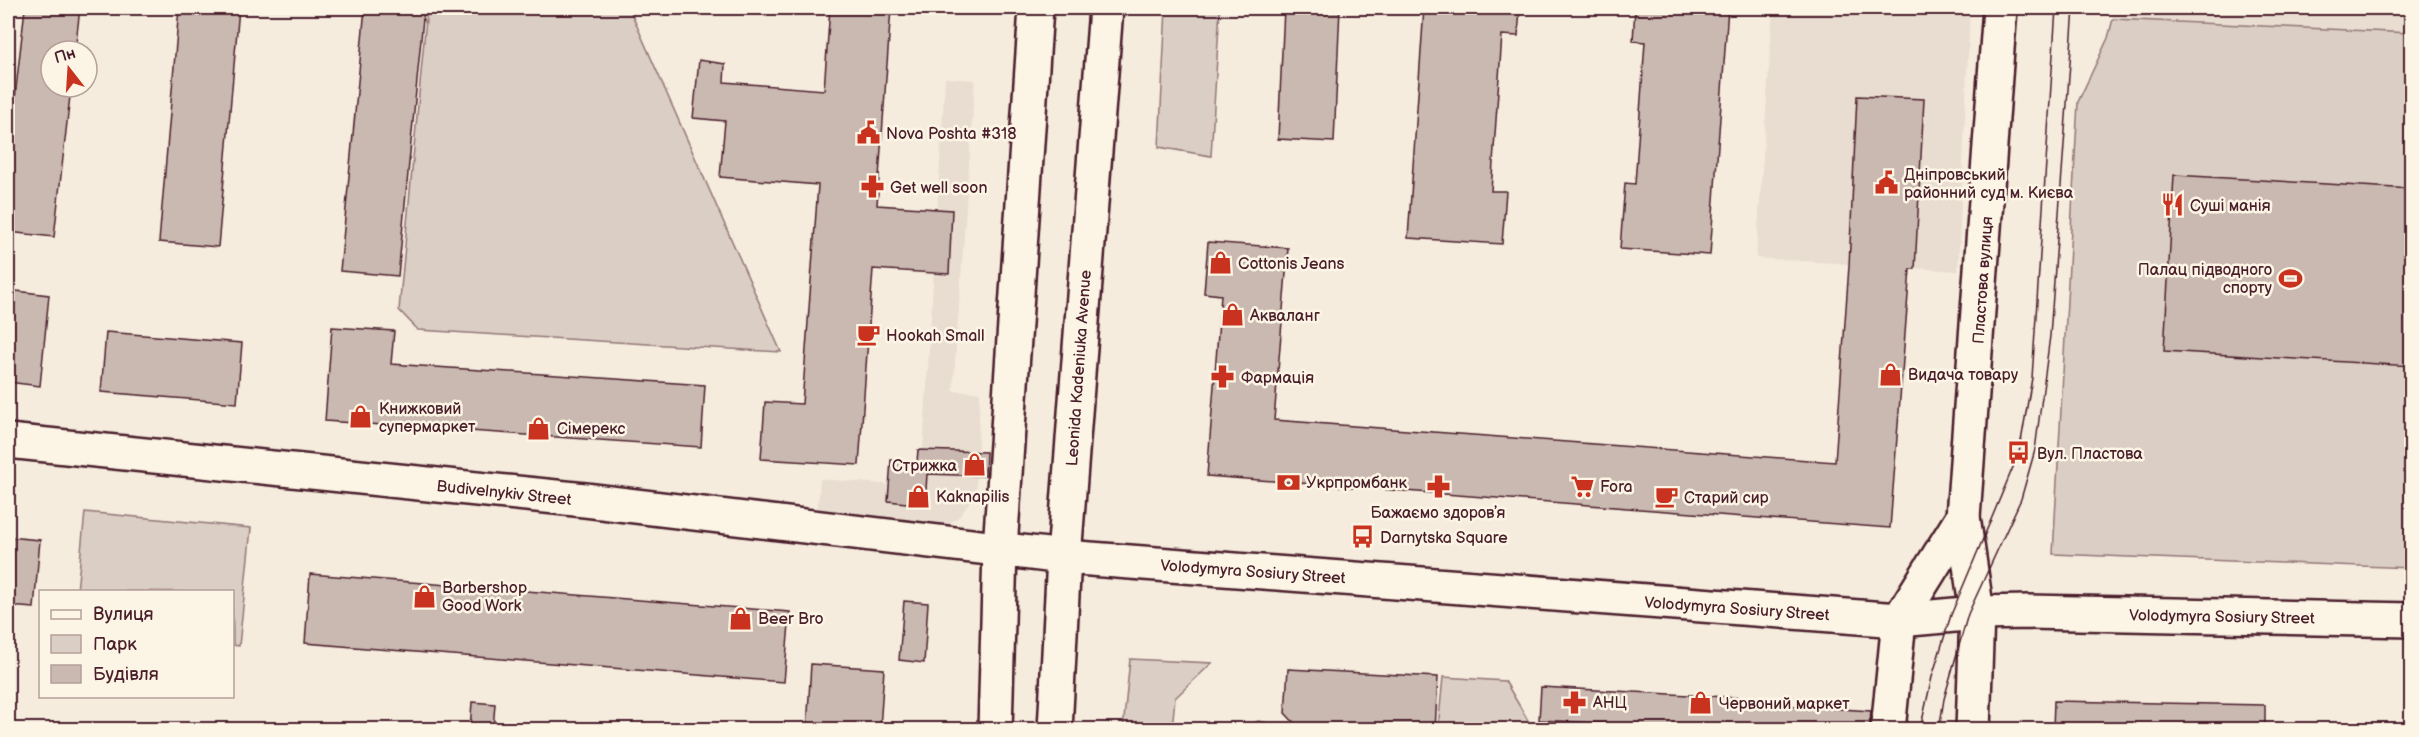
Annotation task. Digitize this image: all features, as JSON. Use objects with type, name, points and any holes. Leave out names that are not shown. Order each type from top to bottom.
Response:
[{"type":"main road","points":[[995,729],[1000,549],[1036,8]]},
{"type":"main road","name":"Leonida Kadeniuka Avenue","points":[[1056,729],[1064,557],[1106,8]]},
{"type":"main road","name":"Пластова вулиця","points":[[1972,729],[1977,613],[1963,516],[2000,8]]},
{"type":"main road","name":"Budivelnykiv Street","points":[[8,441],[608,503],[1064,557]]},
{"type":"main road","name":"Пластова вулиця","points":[[1888,729],[1899,620],[1963,516]]},
{"type":"main road","name":"Volodymyra Sosiury Street","points":[[1064,557],[1899,620],[1977,613],[2412,620]]},
{"type":"shaded area","points":[[1773,8],[1970,8],[1958,271],[1756,258]]},
{"type":"shaded area","points":[[2109,8],[2411,8],[2411,33],[2113,19]]},
{"type":"shaded area","points":[[945,78],[975,80],[953,391],[980,392],[976,492],[960,516],[940,530],[817,516],[820,479],[921,487]]},
{"type":"green space","points":[[427,8],[629,8],[781,352],[418,330],[399,310]]},
{"type":"green space","points":[[1166,8],[1220,8],[1211,156],[1159,147]]},
{"type":"green space","points":[[2113,19],[2411,33],[2411,568],[2053,554],[2078,102],[2108,38]]},
{"type":"green space","points":[[85,512],[251,528],[239,646],[234,645],[234,590],[77,590]]},
{"type":"green space","points":[[1130,659],[1212,663],[1175,698],[1172,729],[1123,729]]},
{"type":"green space","points":[[1443,677],[1505,681],[1533,729],[1438,729]]},
{"type":"green space","points":[[1258,721],[1268,723],[1275,729],[1242,729]]},
{"type":"building","points":[[25,8],[80,8],[76,39],[39,39],[39,99],[70,99],[54,237],[8,232],[8,160]]},
{"type":"building","points":[[179,8],[239,8],[218,247],[159,242]]},
{"type":"building","points":[[365,8],[424,8],[398,276],[340,271]]},
{"type":"building","points":[[830,8],[891,8],[877,205],[952,210],[949,274],[873,269],[859,465],[761,459],[765,402],[802,404],[818,185],[720,177],[725,121],[693,118],[699,60],[725,64],[724,82],[824,90]]},
{"type":"building","points":[[1284,8],[1340,8],[1334,142],[1278,139]]},
{"type":"building","points":[[1424,8],[1520,8],[1518,36],[1502,35],[1491,191],[1506,191],[1502,244],[1408,238]]},
{"type":"building","points":[[1635,8],[1728,8],[1710,255],[1620,249],[1625,183],[1635,184],[1645,42],[1633,41]]},
{"type":"building","points":[[1857,96],[1924,99],[1915,269],[1910,269],[1890,528],[1207,476],[1221,295],[1204,293],[1208,242],[1288,248],[1274,420],[1835,462],[1849,266]]},
{"type":"building","name":"Палац підводного спорту","points":[[2174,175],[2412,189],[2412,366],[2164,351]]},
{"type":"building","points":[[8,290],[49,295],[40,386],[8,382]]},
{"type":"building","points":[[332,327],[394,331],[391,364],[705,385],[701,447],[325,421]]},
{"type":"building","points":[[106,332],[242,343],[237,403],[101,392]]},
{"type":"building","points":[[918,450],[986,452],[985,476],[927,474],[925,505],[888,501],[891,460],[917,462]]},
{"type":"building","points":[[8,537],[40,540],[34,608],[8,606]]},
{"type":"building","points":[[310,574],[790,612],[784,682],[305,643]]},
{"type":"building","points":[[904,601],[928,603],[924,663],[899,660]]},
{"type":"building","points":[[811,664],[884,669],[880,729],[807,729]]},
{"type":"building","points":[[1288,669],[1438,677],[1435,729],[1299,728],[1285,713]]},
{"type":"building","points":[[1541,687],[1781,700],[1780,705],[1871,711],[1869,729],[1615,729],[1616,724],[1539,720]]},
{"type":"building","points":[[2054,701],[2265,705],[2265,729],[2053,729]]},
{"type":"building","points":[[472,702],[495,704],[493,729],[470,729]]},
{"type":"tram line","points":[[1920,730],[1932,677],[1951,615],[2019,453],[2032,378],[2056,8]]},
{"type":"tram line","points":[[1939,730],[1944,699],[1968,614],[2021,499],[2035,450],[2050,336],[2074,8]]},
{"type":"place","name":"Nova Poshta #318","points":[[868,133]]},
{"type":"place","name":"Дніпровський районний суд м. Києва","points":[[1886,183]]},
{"type":"place","name":"Get well soon","points":[[872,187]]},
{"type":"place","name":"Суші манія","points":[[2172,205]]},
{"type":"place","name":"Cottonis Jeans","points":[[1220,263]]},
{"type":"place","name":"Палац підводного спорту","points":[[2290,278]]},
{"type":"place","name":"Акваланг","points":[[1232,315]]},
{"type":"place","name":"Hookah Small","points":[[868,335]]},
{"type":"place","name":"Видача товару","points":[[1890,374]]},
{"type":"place","name":"Фармація","points":[[1223,377]]},
{"type":"place","name":"Книжковий супермаркет","points":[[361,417]]},
{"type":"place","name":"Сімерекс","points":[[539,428]]},
{"type":"place","name":"Вул. Пластова","points":[[2019,453]]},
{"type":"place","name":"Стрижка","points":[[975,465]]},
{"type":"place","name":"Укрпромбанк","points":[[1288,482]]},
{"type":"place","name":"Fora","points":[[1582,486]]},
{"type":"place","name":"Бажаємо здоровʼя","points":[[1438,487]]},
{"type":"place","name":"Kaknapilis","points":[[918,496]]},
{"type":"place","name":"Старий сир","points":[[1666,497]]},
{"type":"place","name":"Darnytska Square","points":[[1362,537]]},
{"type":"place","name":"Barbershop Good Work","points":[[424,596]]},
{"type":"place","name":"Beer Bro","points":[[740,618]]},
{"type":"place","name":"АНЦ","points":[[1575,702]]},
{"type":"place","name":"Червоний маркет","points":[[1701,703]]}]
